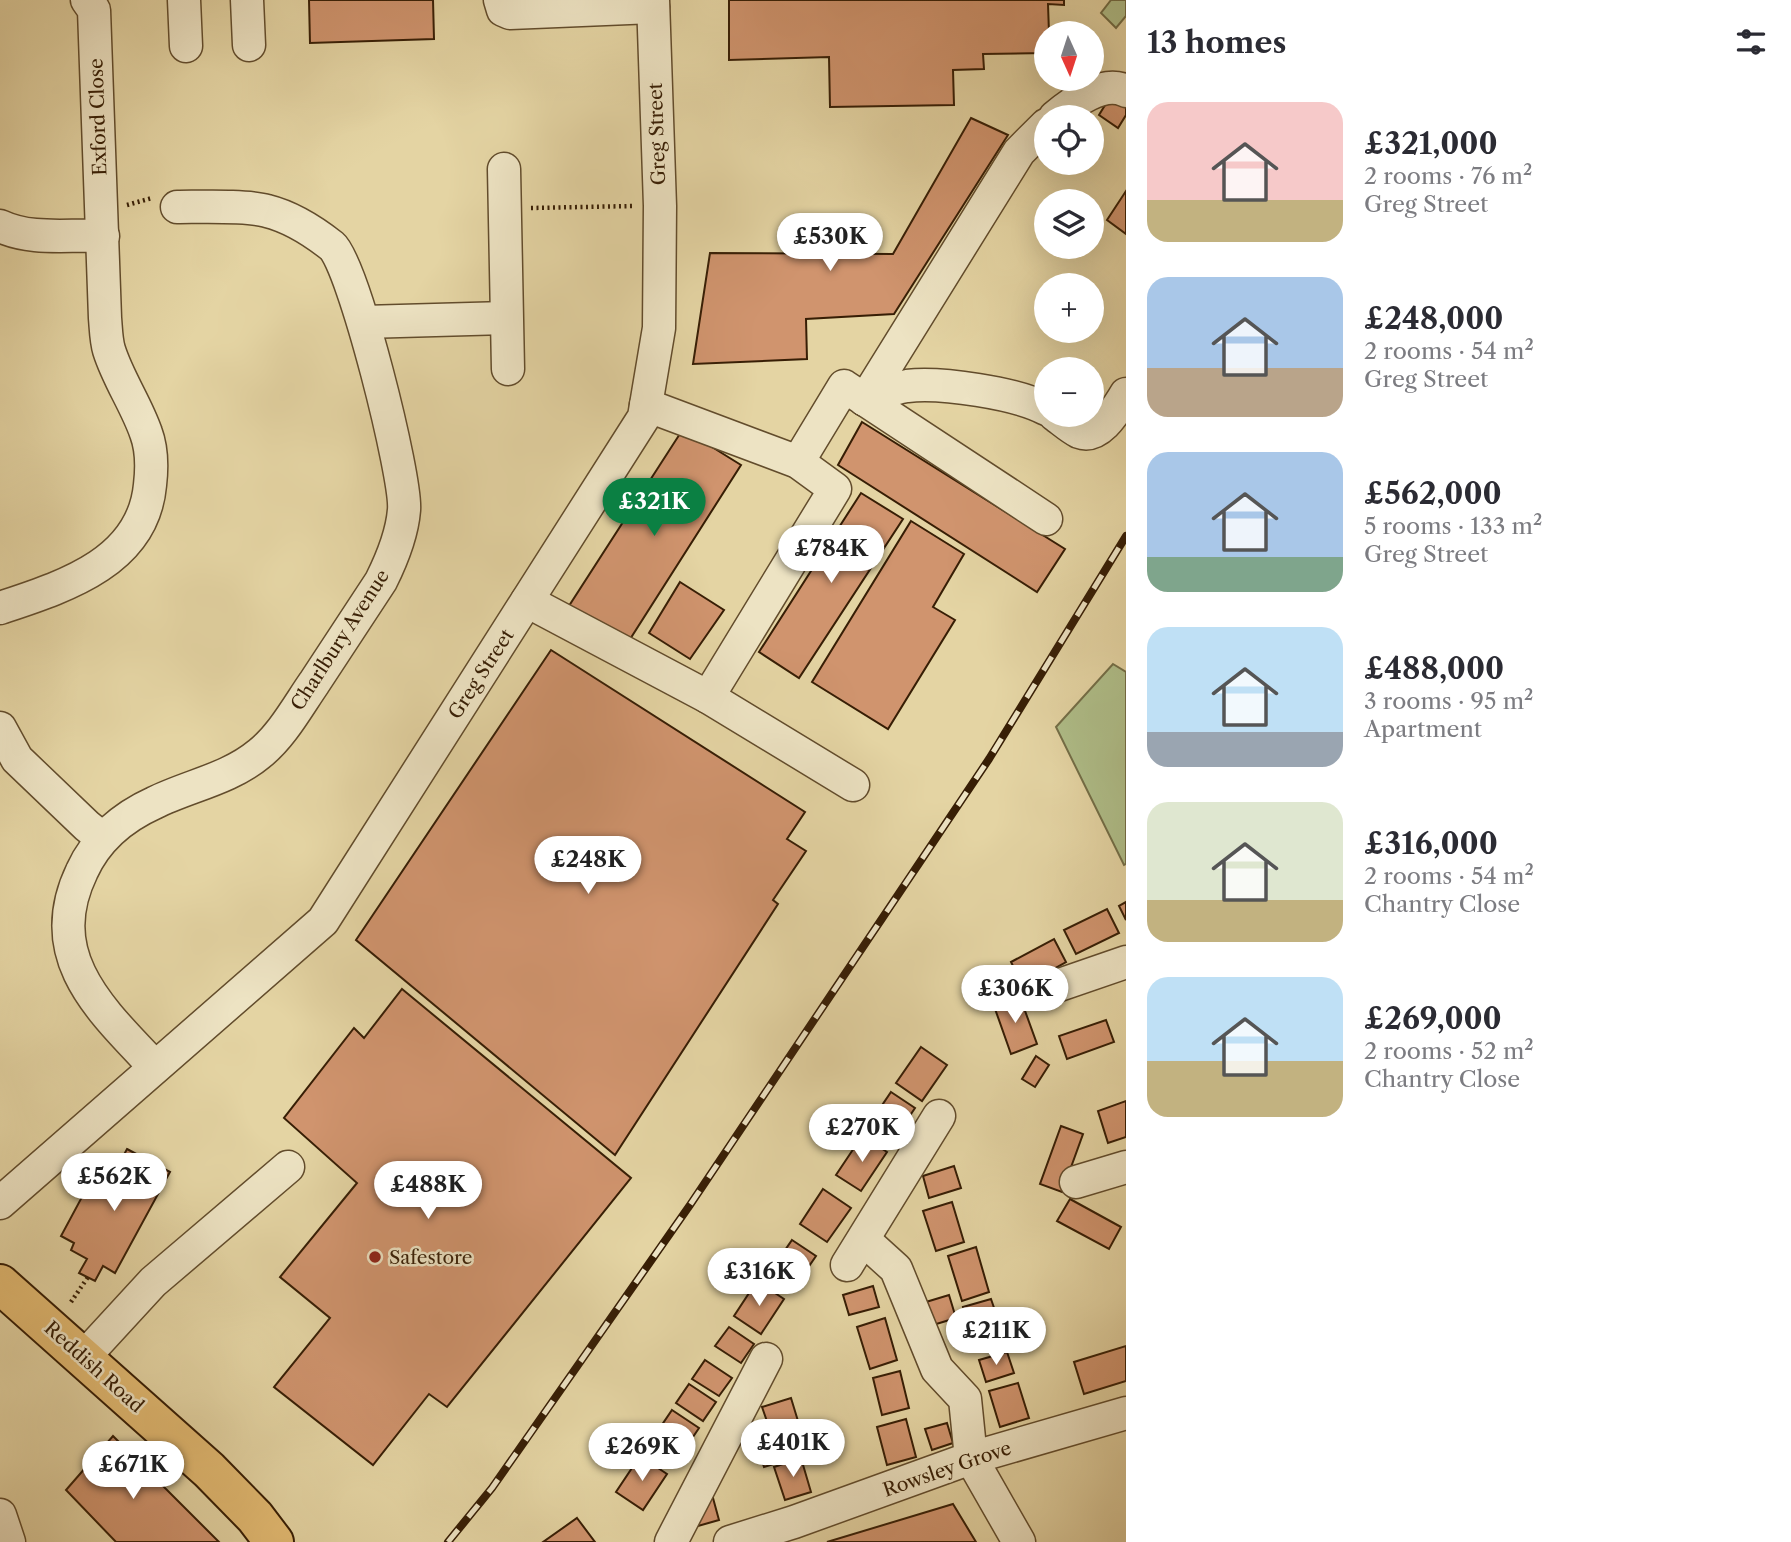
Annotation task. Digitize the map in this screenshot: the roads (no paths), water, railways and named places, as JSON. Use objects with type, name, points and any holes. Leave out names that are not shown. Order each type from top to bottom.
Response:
[{"type":"main road","name":"Reddish Road","points":[[0,1284],[209,1470],[255,1517],[274,1542]]},
{"type":"street","name":"Exford Close","points":[[0,608],[58,588],[102,566],[120,550],[133,533],[149,500],[151,454],[147,434],[108,349],[94,10],[87,0]]},
{"type":"street","points":[[184,0],[186,46]]},
{"type":"street","points":[[247,0],[249,46]]},
{"type":"street","points":[[500,0],[503,10],[510,13],[548,6],[653,4]]},
{"type":"street","name":"Greg Street","points":[[0,1203],[93,1138],[155,1067],[323,920],[644,416],[659,328],[660,206],[653,4]]},
{"type":"street","points":[[1072,105],[1109,87],[1126,91]]},
{"type":"street","points":[[865,400],[1019,152],[1034,137]]},
{"type":"street","points":[[504,169],[508,369]]},
{"type":"street","name":"Charlbury Avenue","points":[[155,1067],[102,1011],[74,964],[67,937],[73,888],[102,838],[129,817],[153,803],[241,767],[261,753],[293,714],[387,570],[404,508],[396,452],[364,322],[335,249],[301,225],[265,210],[177,207]]},
{"type":"street","points":[[0,226],[33,235],[102,222]]},
{"type":"street","points":[[364,322],[506,318]]},
{"type":"street","points":[[865,400],[905,386],[925,385],[982,392],[1034,404]]},
{"type":"street","points":[[798,462],[844,386],[1046,519]]},
{"type":"street","points":[[1104,423],[1126,394]]},
{"type":"street","points":[[646,405],[798,462],[835,489],[708,697]]},
{"type":"street","points":[[1073,427],[1080,432],[1091,432],[1100,427]]},
{"type":"street","points":[[527,601],[708,697],[853,785]]},
{"type":"street","points":[[0,727],[17,759],[86,826],[102,838]]},
{"type":"street","points":[[1042,991],[1126,962]]},
{"type":"street","points":[[939,1116],[855,1252],[896,1269],[937,1369],[965,1398],[971,1458],[1018,1542]]},
{"type":"street","points":[[84,1357],[153,1282],[288,1167]]},
{"type":"street","points":[[1076,1182],[1126,1167]]},
{"type":"street","points":[[671,1542],[766,1359]]},
{"type":"street","name":"Rowsley Grove","points":[[730,1542],[798,1532],[971,1458],[1126,1413]]},
{"type":"street","points":[[0,1515],[9,1542]]},
{"type":"railway","points":[[448,1542],[492,1488],[690,1205],[989,759],[1126,536]]},
{"type":"place","name":"Safestore","points":[[375,1257]]}]
